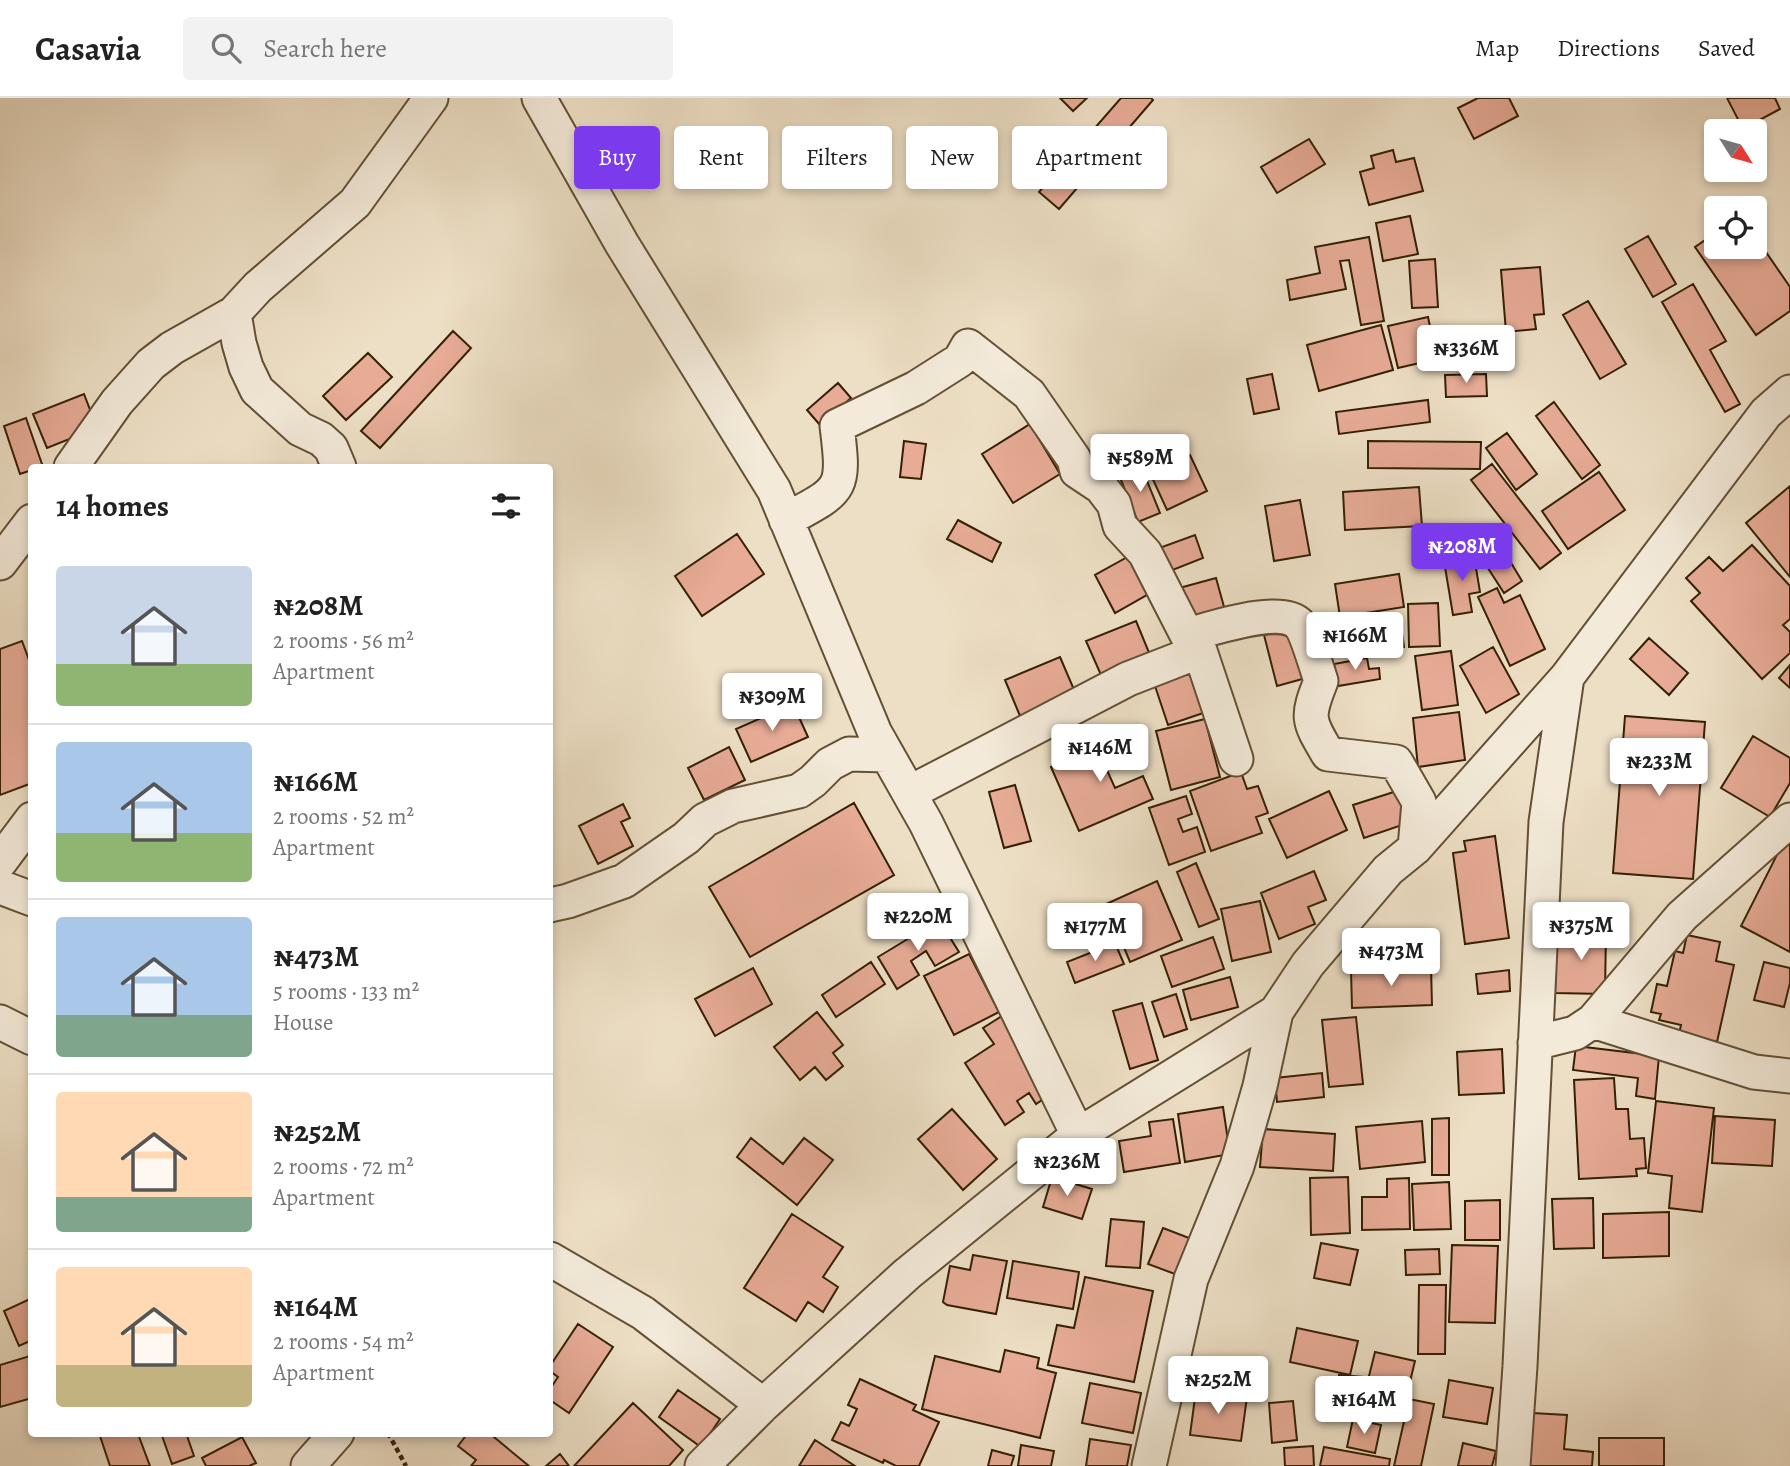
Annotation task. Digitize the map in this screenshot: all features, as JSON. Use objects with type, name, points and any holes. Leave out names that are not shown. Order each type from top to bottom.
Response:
[{"type":"street","points":[[73,464],[117,402],[151,364],[172,348],[234,313],[258,288],[355,203],[431,98]]},
{"type":"street","points":[[539,98],[622,244],[774,490],[875,733],[932,835],[1078,1135]]},
{"type":"street","points":[[234,313],[246,367],[257,390],[300,429],[321,439],[331,448],[338,464]]},
{"type":"street","points":[[786,520],[824,499],[839,484],[842,463],[837,426],[916,388],[960,360],[968,346],[1029,394],[1074,458],[1077,471],[1101,487],[1114,504],[1120,526],[1144,553],[1194,643],[1236,759]]},
{"type":"street","points":[[702,1466],[763,1405],[907,1274],[1078,1135],[1276,1012],[1317,954],[1388,870],[1415,848],[1567,677],[1766,414],[1790,392]]},
{"type":"street","points":[[0,564],[28,526]]},
{"type":"street","points":[[909,793],[1194,643],[1256,618],[1286,616],[1301,625],[1321,681],[1310,709],[1313,729],[1328,754],[1396,762],[1419,802],[1415,848]]},
{"type":"street","points":[[1513,1466],[1546,822],[1567,677]]},
{"type":"street","points":[[553,904],[624,881],[686,838],[705,820],[733,806],[799,791],[830,764],[849,754],[887,755]]},
{"type":"street","points":[[1535,1043],[1575,1033],[1593,1021],[1682,916],[1790,820]]},
{"type":"street","points":[[0,862],[28,824]]},
{"type":"street","points":[[0,887],[28,898]]},
{"type":"street","points":[[1149,1466],[1191,1279],[1237,1166],[1260,1086],[1276,1012]]},
{"type":"street","points":[[1593,1021],[1754,1072],[1790,1076]]},
{"type":"street","points":[[0,1022],[28,1036]]},
{"type":"street","points":[[553,1261],[643,1313],[763,1405]]},
{"type":"street","points":[[308,1466],[333,1437]]},
{"type":"path","points":[[390,1437],[406,1466]]},
{"type":"building","points":[[1060,98],[1087,98],[1073,111]]},
{"type":"building","points":[[1121,98],[1153,100],[1131,126],[1097,126]]},
{"type":"building","points":[[1478,98],[1509,98],[1518,116],[1474,139],[1458,108]]},
{"type":"building","points":[[1727,98],[1775,98],[1780,109],[1762,119],[1738,119]]},
{"type":"building","points":[[1309,139],[1325,164],[1277,193],[1261,167]]},
{"type":"building","points":[[1393,150],[1396,162],[1414,158],[1423,191],[1369,205],[1360,172],[1374,168],[1371,156]]},
{"type":"building","points":[[1042,189],[1076,189],[1059,209],[1039,192]]},
{"type":"building","points":[[1410,216],[1418,254],[1383,261],[1376,223]]},
{"type":"building","points":[[1648,236],[1676,284],[1653,297],[1625,249]]},
{"type":"building","points":[[1369,237],[1384,321],[1361,325],[1349,260],[1340,261],[1346,289],[1290,300],[1287,280],[1320,273],[1315,247]]},
{"type":"building","points":[[1704,241],[1704,259],[1767,259],[1767,253],[1790,287],[1790,311],[1756,335],[1695,247]]},
{"type":"building","points":[[1435,259],[1438,307],[1412,308],[1409,261]]},
{"type":"building","points":[[1540,267],[1544,314],[1534,315],[1536,329],[1506,332],[1501,270]]},
{"type":"building","points":[[1693,284],[1726,341],[1710,350],[1740,404],[1725,412],[1662,302]]},
{"type":"building","points":[[1588,301],[1626,364],[1600,379],[1563,315]]},
{"type":"building","points":[[1428,317],[1437,359],[1398,368],[1388,326]]},
{"type":"building","points":[[1381,325],[1393,370],[1319,391],[1307,345]]},
{"type":"building","points":[[453,331],[471,348],[380,448],[361,431]]},
{"type":"building","points":[[368,353],[392,377],[346,420],[323,396]]},
{"type":"building","points":[[1272,374],[1279,409],[1254,414],[1247,379]]},
{"type":"building","points":[[1486,374],[1487,396],[1446,397],[1445,375]]},
{"type":"building","points":[[838,383],[851,398],[820,425],[807,410]]},
{"type":"building","points":[[84,394],[97,428],[47,448],[33,414]]},
{"type":"building","points":[[1428,400],[1430,422],[1339,434],[1336,412]]},
{"type":"building","points":[[1554,402],[1600,465],[1582,479],[1536,416]]},
{"type":"building","points":[[26,418],[42,464],[28,464],[28,471],[20,474],[4,426]]},
{"type":"building","points":[[1030,424],[1060,474],[1013,503],[982,454]]},
{"type":"building","points":[[1507,433],[1537,474],[1516,490],[1486,448]]},
{"type":"building","points":[[904,441],[926,444],[921,479],[900,477]]},
{"type":"building","points":[[1368,441],[1481,442],[1480,469],[1368,468]]},
{"type":"building","points":[[1190,455],[1207,491],[1167,510],[1150,473]]},
{"type":"building","points":[[1492,464],[1561,553],[1540,569],[1471,480]]},
{"type":"building","points":[[1141,466],[1160,513],[1138,522],[1119,475]]},
{"type":"building","points":[[1599,472],[1625,510],[1568,549],[1542,511]]},
{"type":"building","points":[[1790,486],[1790,577],[1746,523]]},
{"type":"building","points":[[1419,487],[1422,526],[1345,530],[1343,492]]},
{"type":"building","points":[[1300,500],[1310,555],[1274,561],[1265,506]]},
{"type":"building","points":[[958,520],[1001,543],[992,562],[947,539]]},
{"type":"building","points":[[737,534],[764,574],[702,616],[675,576]]},
{"type":"building","points":[[1195,535],[1203,558],[1160,575],[1151,551]]},
{"type":"building","points":[[1496,538],[1522,581],[1504,593],[1477,551]]},
{"type":"building","points":[[1752,545],[1790,586],[1790,619],[1783,625],[1790,632],[1790,653],[1762,679],[1691,601],[1700,593],[1686,578],[1709,557],[1723,571]]},
{"type":"building","points":[[1131,555],[1152,592],[1115,613],[1095,575]]},
{"type":"building","points":[[1474,556],[1480,592],[1469,594],[1472,612],[1453,615],[1444,561]]},
{"type":"building","points":[[1399,574],[1404,607],[1340,617],[1335,584]]},
{"type":"building","points":[[1216,578],[1226,614],[1182,627],[1172,590]]},
{"type":"building","points":[[1497,588],[1504,603],[1520,595],[1545,649],[1510,666],[1478,597]]},
{"type":"building","points":[[1438,603],[1440,646],[1409,647],[1408,604]]},
{"type":"building","points":[[1136,621],[1150,655],[1101,675],[1086,641]]},
{"type":"building","points":[[1401,626],[1404,647],[1369,652],[1366,632]]},
{"type":"building","points":[[1294,628],[1306,678],[1277,686],[1264,635]]},
{"type":"building","points":[[1649,638],[1688,673],[1669,695],[1630,659]]},
{"type":"building","points":[[22,641],[28,657],[28,784],[0,795],[0,649]]},
{"type":"building","points":[[1493,647],[1519,694],[1486,713],[1460,666]]},
{"type":"building","points":[[1451,651],[1458,705],[1422,710],[1415,656]]},
{"type":"building","points":[[1060,657],[1075,692],[1020,716],[1005,680]]},
{"type":"building","points":[[1367,658],[1369,669],[1379,668],[1380,679],[1338,686],[1334,664]]},
{"type":"building","points":[[1193,663],[1209,711],[1168,725],[1152,677]]},
{"type":"building","points":[[1790,665],[1790,688],[1779,678]]},
{"type":"building","points":[[793,704],[808,737],[751,762],[736,729]]},
{"type":"building","points":[[1459,712],[1465,760],[1418,767],[1413,718]]},
{"type":"building","points":[[1625,716],[1705,722],[1693,879],[1613,873]]},
{"type":"building","points":[[1205,719],[1220,777],[1171,790],[1156,731]]},
{"type":"building","points":[[1129,733],[1138,754],[1106,768],[1115,788],[1143,776],[1153,799],[1079,831],[1051,767]]},
{"type":"building","points":[[1753,736],[1790,758],[1790,783],[1770,817],[1721,788]]},
{"type":"building","points":[[729,747],[745,780],[704,800],[688,768]]},
{"type":"building","points":[[1241,772],[1247,789],[1258,786],[1268,813],[1256,817],[1262,833],[1211,851],[1190,791]]},
{"type":"building","points":[[1015,785],[1031,841],[1004,848],[989,792]]},
{"type":"building","points":[[1400,790],[1411,822],[1364,838],[1353,805]]},
{"type":"building","points":[[1329,791],[1347,830],[1287,858],[1269,819]]},
{"type":"building","points":[[1186,796],[1192,814],[1178,819],[1183,832],[1197,827],[1205,852],[1169,865],[1149,808]]},
{"type":"building","points":[[854,803],[894,875],[750,957],[709,887]]},
{"type":"building","points":[[623,804],[630,818],[621,822],[633,846],[598,864],[579,826]]},
{"type":"building","points":[[1495,836],[1509,938],[1465,944],[1453,853],[1466,851],[1464,841]]},
{"type":"building","points":[[1784,841],[1790,844],[1790,952],[1741,926]]},
{"type":"building","points":[[1196,863],[1219,919],[1199,927],[1177,872]]},
{"type":"building","points":[[1314,871],[1326,900],[1308,907],[1315,924],[1279,939],[1261,893]]},
{"type":"building","points":[[1157,881],[1182,940],[1130,962],[1106,904]]},
{"type":"building","points":[[1260,901],[1271,952],[1232,961],[1221,909]]},
{"type":"building","points":[[939,920],[959,952],[935,966],[926,951],[911,961],[919,975],[897,989],[878,957]]},
{"type":"building","points":[[1557,930],[1606,931],[1605,994],[1555,993]]},
{"type":"building","points":[[1687,935],[1720,942],[1716,961],[1734,965],[1717,1042],[1679,1034],[1681,1025],[1659,1020],[1661,1014],[1651,1012],[1657,984],[1667,986],[1675,951],[1683,953]]},
{"type":"building","points":[[1213,937],[1224,969],[1172,987],[1161,956]]},
{"type":"building","points":[[1115,943],[1124,964],[1075,983],[1067,962]]},
{"type":"building","points":[[969,954],[999,1012],[954,1035],[924,976]]},
{"type":"building","points":[[871,962],[885,984],[836,1017],[822,995]]},
{"type":"building","points":[[1764,962],[1790,968],[1790,983],[1784,1007],[1754,1000]]},
{"type":"building","points":[[1431,967],[1432,1005],[1352,1008],[1351,970]]},
{"type":"building","points":[[753,968],[772,1004],[715,1036],[695,999]]},
{"type":"building","points":[[1509,970],[1510,991],[1478,994],[1476,974]]},
{"type":"building","points":[[1230,977],[1238,1007],[1191,1020],[1183,990]]},
{"type":"building","points":[[1176,994],[1187,1029],[1164,1037],[1152,1002]]},
{"type":"building","points":[[1142,1003],[1158,1060],[1130,1069],[1113,1011]]},
{"type":"building","points":[[817,1012],[843,1045],[833,1053],[843,1066],[826,1080],[815,1067],[800,1080],[774,1047]]},
{"type":"building","points":[[1002,1016],[1048,1096],[1036,1104],[1029,1093],[1017,1101],[1024,1112],[1005,1125],[965,1063],[994,1044],[983,1028]]},
{"type":"building","points":[[1356,1017],[1363,1084],[1329,1087],[1322,1020]]},
{"type":"building","points":[[1576,1046],[1659,1056],[1655,1099],[1636,1096],[1638,1078],[1573,1070]]},
{"type":"building","points":[[1502,1049],[1504,1093],[1459,1095],[1457,1052]]},
{"type":"building","points":[[1322,1073],[1324,1097],[1277,1102],[1275,1078]]},
{"type":"building","points":[[1614,1078],[1616,1109],[1628,1109],[1630,1139],[1644,1138],[1646,1168],[1636,1169],[1637,1176],[1579,1179],[1574,1080]]},
{"type":"building","points":[[1656,1101],[1714,1108],[1702,1212],[1669,1208],[1672,1176],[1648,1173]]},
{"type":"building","points":[[1223,1107],[1230,1154],[1185,1162],[1178,1114]]},
{"type":"building","points":[[952,1109],[997,1159],[963,1190],[918,1139]]},
{"type":"building","points":[[1715,1116],[1775,1120],[1772,1166],[1712,1163]]},
{"type":"building","points":[[1449,1118],[1449,1175],[1432,1175],[1432,1119]]},
{"type":"building","points":[[1173,1119],[1180,1163],[1124,1172],[1119,1141],[1151,1136],[1149,1122]]},
{"type":"building","points":[[1422,1121],[1425,1162],[1360,1169],[1356,1127]]},
{"type":"building","points":[[1263,1129],[1335,1134],[1333,1171],[1260,1167]]},
{"type":"building","points":[[751,1138],[783,1164],[804,1138],[833,1160],[797,1205],[737,1157]]},
{"type":"building","points":[[1052,1177],[1092,1189],[1082,1219],[1043,1207]]},
{"type":"building","points":[[1348,1177],[1350,1233],[1311,1235],[1310,1178]]},
{"type":"building","points":[[1409,1178],[1410,1229],[1362,1230],[1362,1197],[1387,1197],[1387,1179]]},
{"type":"building","points":[[1449,1182],[1451,1229],[1414,1230],[1412,1184]]},
{"type":"building","points":[[1593,1198],[1594,1248],[1554,1249],[1552,1199]]},
{"type":"building","points":[[1500,1200],[1500,1240],[1465,1240],[1465,1201]]},
{"type":"building","points":[[1669,1212],[1669,1256],[1603,1258],[1603,1214]]},
{"type":"building","points":[[792,1214],[843,1247],[823,1277],[838,1287],[823,1312],[808,1302],[796,1321],[744,1288]]},
{"type":"building","points":[[1111,1219],[1144,1222],[1140,1268],[1106,1266]]},
{"type":"building","points":[[1163,1228],[1197,1241],[1183,1277],[1148,1264]]},
{"type":"building","points":[[1321,1243],[1358,1250],[1350,1285],[1314,1278]]},
{"type":"building","points":[[1452,1245],[1498,1246],[1495,1323],[1449,1322]]},
{"type":"building","points":[[1439,1249],[1440,1274],[1406,1275],[1405,1250]]},
{"type":"building","points":[[973,1255],[1007,1261],[996,1314],[943,1302],[950,1266],[970,1270]]},
{"type":"building","points":[[1013,1261],[1079,1272],[1073,1309],[1007,1298]]},
{"type":"building","points":[[1085,1277],[1153,1291],[1134,1382],[1048,1365],[1057,1325],[1074,1328]]},
{"type":"building","points":[[1419,1285],[1446,1285],[1445,1354],[1418,1354]]},
{"type":"building","points":[[28,1300],[28,1342],[19,1346],[4,1311]]},
{"type":"building","points":[[578,1324],[613,1347],[569,1413],[553,1402],[553,1384],[558,1377],[553,1373],[553,1362]]},
{"type":"building","points":[[1297,1328],[1358,1341],[1350,1375],[1290,1362]]},
{"type":"building","points":[[1005,1350],[1039,1358],[1037,1368],[1056,1373],[1040,1438],[922,1409],[935,1356],[1000,1372]]},
{"type":"building","points":[[1375,1352],[1415,1361],[1408,1390],[1368,1380]]},
{"type":"building","points":[[28,1357],[28,1399],[0,1407],[0,1365]]},
{"type":"building","points":[[1339,1375],[1363,1377],[1362,1384],[1377,1385],[1374,1417],[1335,1413]]},
{"type":"building","points":[[860,1379],[916,1405],[913,1410],[939,1422],[919,1466],[896,1466],[884,1460],[883,1463],[832,1440],[841,1422],[849,1426],[857,1409],[848,1405]]},
{"type":"building","points":[[1449,1380],[1493,1388],[1487,1424],[1443,1417]]},
{"type":"building","points":[[1090,1383],[1141,1393],[1133,1433],[1082,1423]]},
{"type":"building","points":[[678,1390],[720,1419],[701,1447],[659,1417]]},
{"type":"building","points":[[1196,1390],[1247,1397],[1241,1441],[1190,1435]]},
{"type":"building","points":[[1409,1399],[1434,1404],[1421,1466],[1394,1466]]},
{"type":"building","points":[[1293,1401],[1297,1440],[1272,1443],[1269,1403]]},
{"type":"building","points":[[633,1403],[683,1450],[669,1466],[574,1466]]},
{"type":"building","points":[[1532,1413],[1567,1415],[1564,1449],[1593,1452],[1592,1466],[1527,1466]]},
{"type":"building","points":[[1353,1419],[1381,1425],[1375,1453],[1347,1447]]},
{"type":"building","points":[[100,1437],[139,1437],[150,1466],[110,1466]]},
{"type":"building","points":[[162,1437],[187,1437],[194,1456],[172,1464]]},
{"type":"building","points":[[242,1437],[256,1463],[249,1466],[206,1466],[202,1458]]},
{"type":"building","points":[[465,1437],[494,1437],[529,1466],[471,1466],[476,1460],[458,1446]]},
{"type":"building","points":[[1599,1438],[1664,1438],[1664,1466],[1599,1466]]},
{"type":"building","points":[[1090,1439],[1131,1445],[1127,1466],[1086,1466]]},
{"type":"building","points":[[815,1440],[855,1466],[799,1466]]},
{"type":"building","points":[[1463,1443],[1496,1451],[1492,1466],[1458,1466]]},
{"type":"building","points":[[1021,1445],[1054,1451],[1051,1466],[1018,1466]]},
{"type":"building","points":[[1313,1446],[1314,1466],[1285,1466],[1284,1448]]},
{"type":"building","points":[[1324,1447],[1390,1459],[1389,1466],[1320,1466]]},
{"type":"building","points":[[992,1450],[1014,1456],[1011,1466],[988,1466]]},
{"type":"building","points":[[560,1454],[569,1466],[546,1466]]}]
